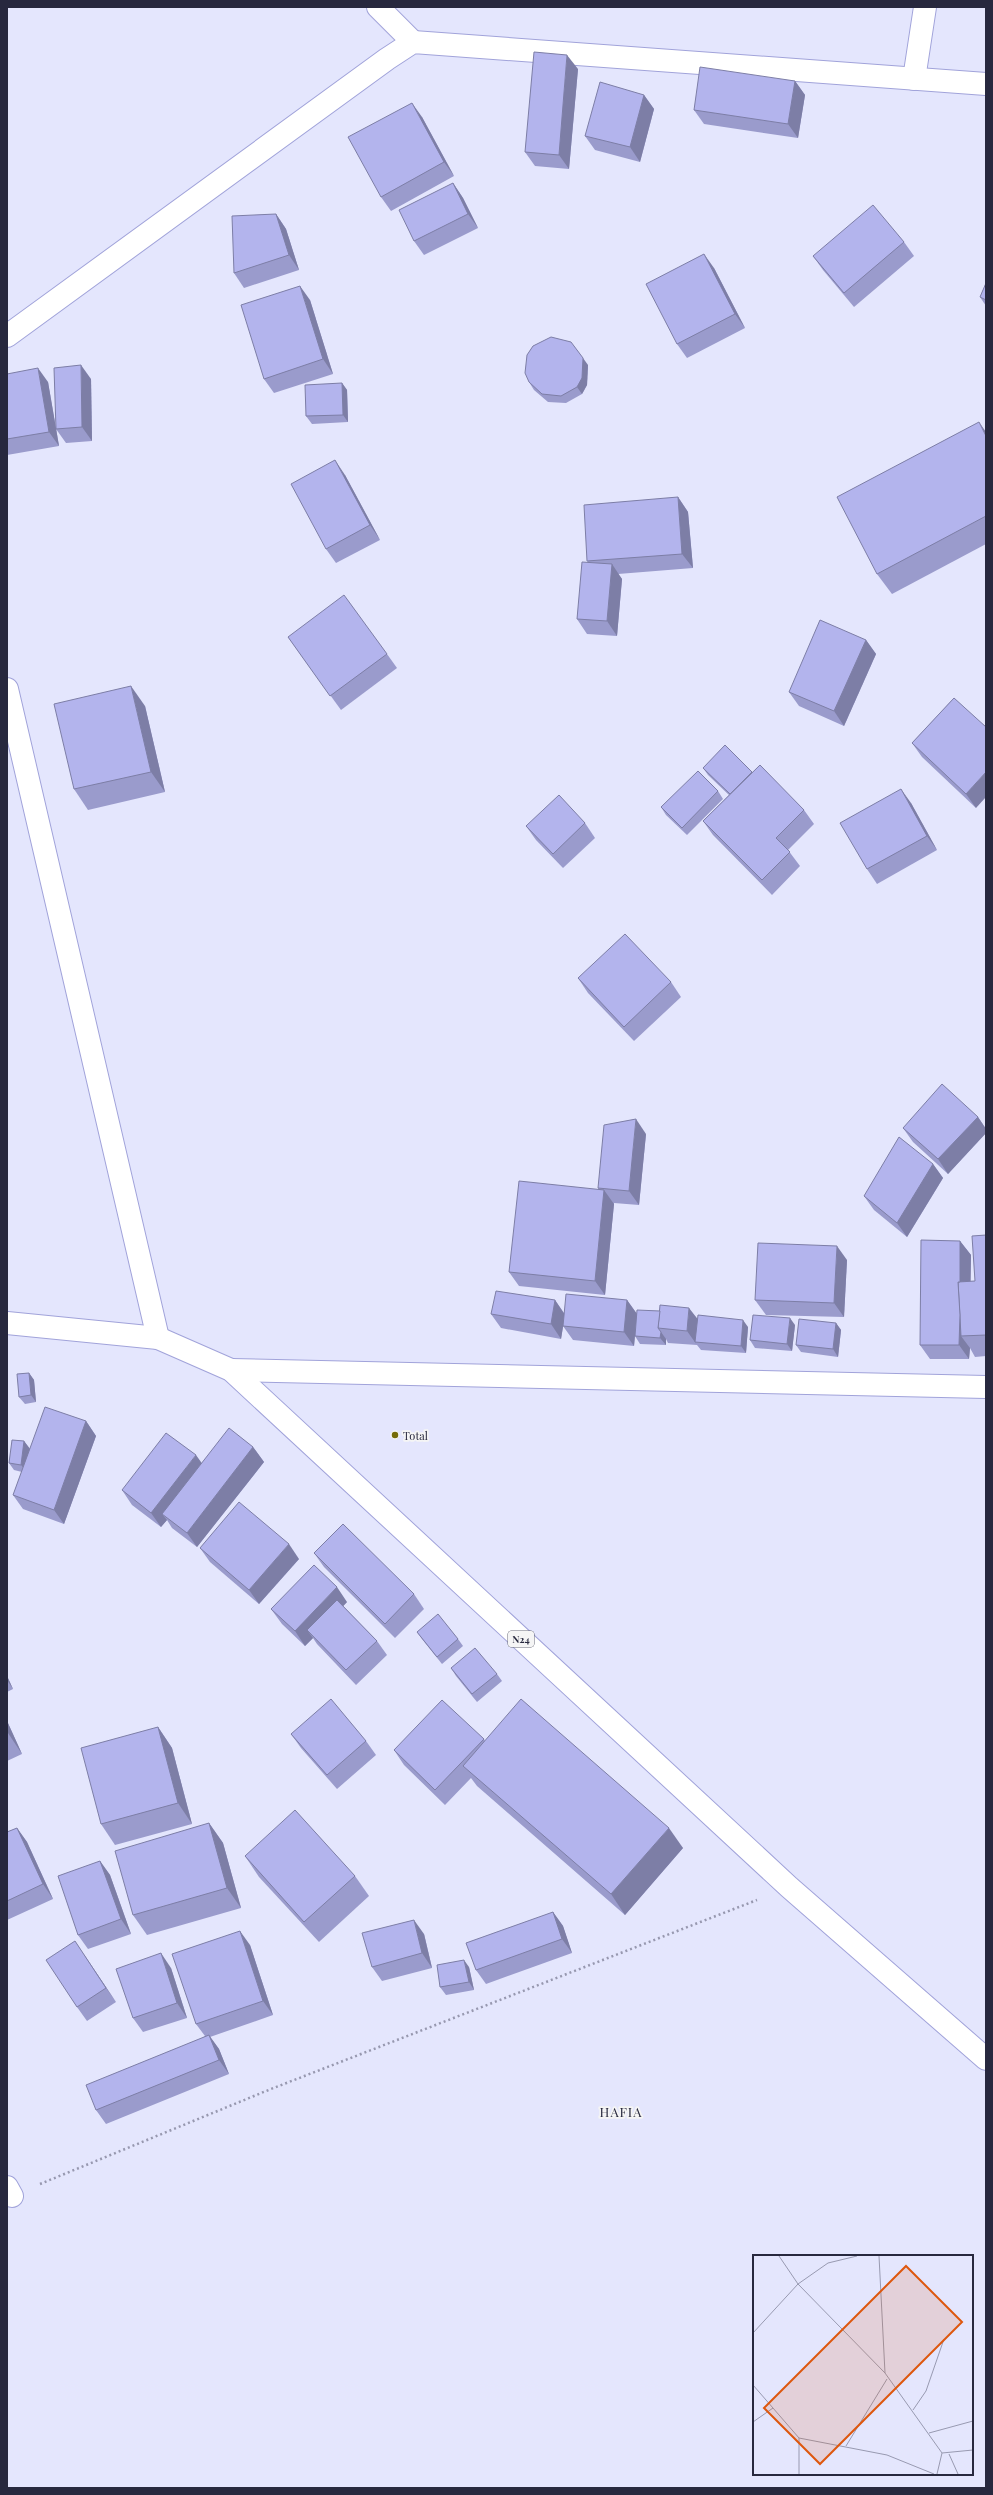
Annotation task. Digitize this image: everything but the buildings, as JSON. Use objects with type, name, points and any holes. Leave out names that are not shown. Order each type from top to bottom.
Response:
[{"type":"main road","points":[[378,7],[413,42]]},
{"type":"main road","points":[[914,79],[925,7]]},
{"type":"main road","points":[[7,336],[380,63],[413,42],[986,84]]},
{"type":"main road","points":[[7,689],[158,1338]]},
{"type":"main road","name":"N24","points":[[7,1323],[158,1338],[232,1370],[789,1887],[986,2059]]},
{"type":"main road","points":[[232,1370],[986,1388]]},
{"type":"path","points":[[9,2192],[789,1887]]},
{"type":"place","name":"Total","points":[[395,1435]]},
{"type":"district","name":"HAFIA","points":[[621,2111]]}]
